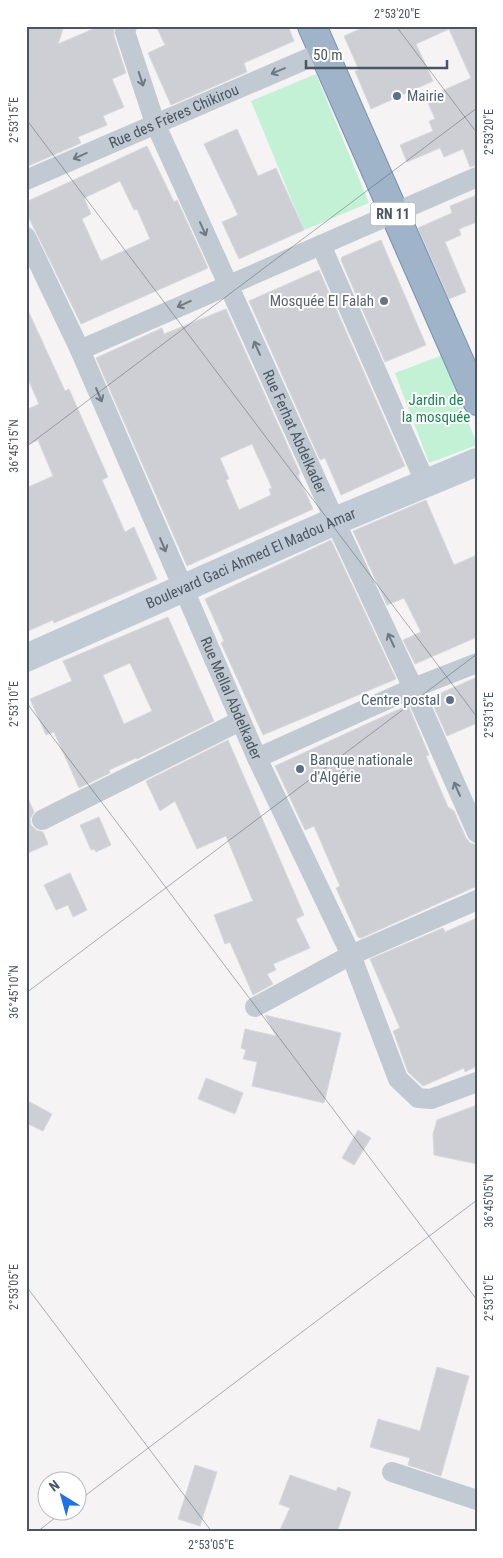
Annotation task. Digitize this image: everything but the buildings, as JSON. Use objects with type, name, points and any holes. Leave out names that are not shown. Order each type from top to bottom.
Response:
[{"type":"highway","name":"RN 11","points":[[312,26],[392,214],[477,401]]},
{"type":"main road","name":"Boulevard Gaci Ahmed El Madou Amar","points":[[26,658],[183,590],[334,521],[477,462]]},
{"type":"street","name":"Rue Ferhat Abdelkader","points":[[127,26],[125,32],[155,123],[334,521],[413,688],[477,833]]},
{"type":"street","name":"Rue des Frères Chikirou","points":[[26,180],[323,52]]},
{"type":"street","points":[[80,350],[477,177]]},
{"type":"street","name":"Rue Mellal Abdelkader","points":[[26,237],[80,350],[240,721],[351,954],[398,1079],[418,1098],[431,1099],[477,1082]]},
{"type":"street","points":[[321,245],[426,484]]},
{"type":"street","points":[[257,758],[413,688],[477,663]]},
{"type":"street","points":[[42,820],[240,721]]},
{"type":"street","points":[[255,1007],[351,954],[477,900]]},
{"type":"street","points":[[392,1472],[477,1500]]},
{"type":"green space","points":[[316,74],[369,203],[304,230],[251,101]]},
{"type":"green space","name":"Jardin de la mosquée","points":[[443,355],[477,445],[429,463],[395,373]]},
{"type":"place","name":"Mairie","points":[[397,96]]},
{"type":"place","name":"Mosquée El Falah","points":[[384,301]]},
{"type":"place","name":"Centre postal","points":[[450,700]]},
{"type":"place","name":"Banque nationale d'Algérie","points":[[300,769]]}]
